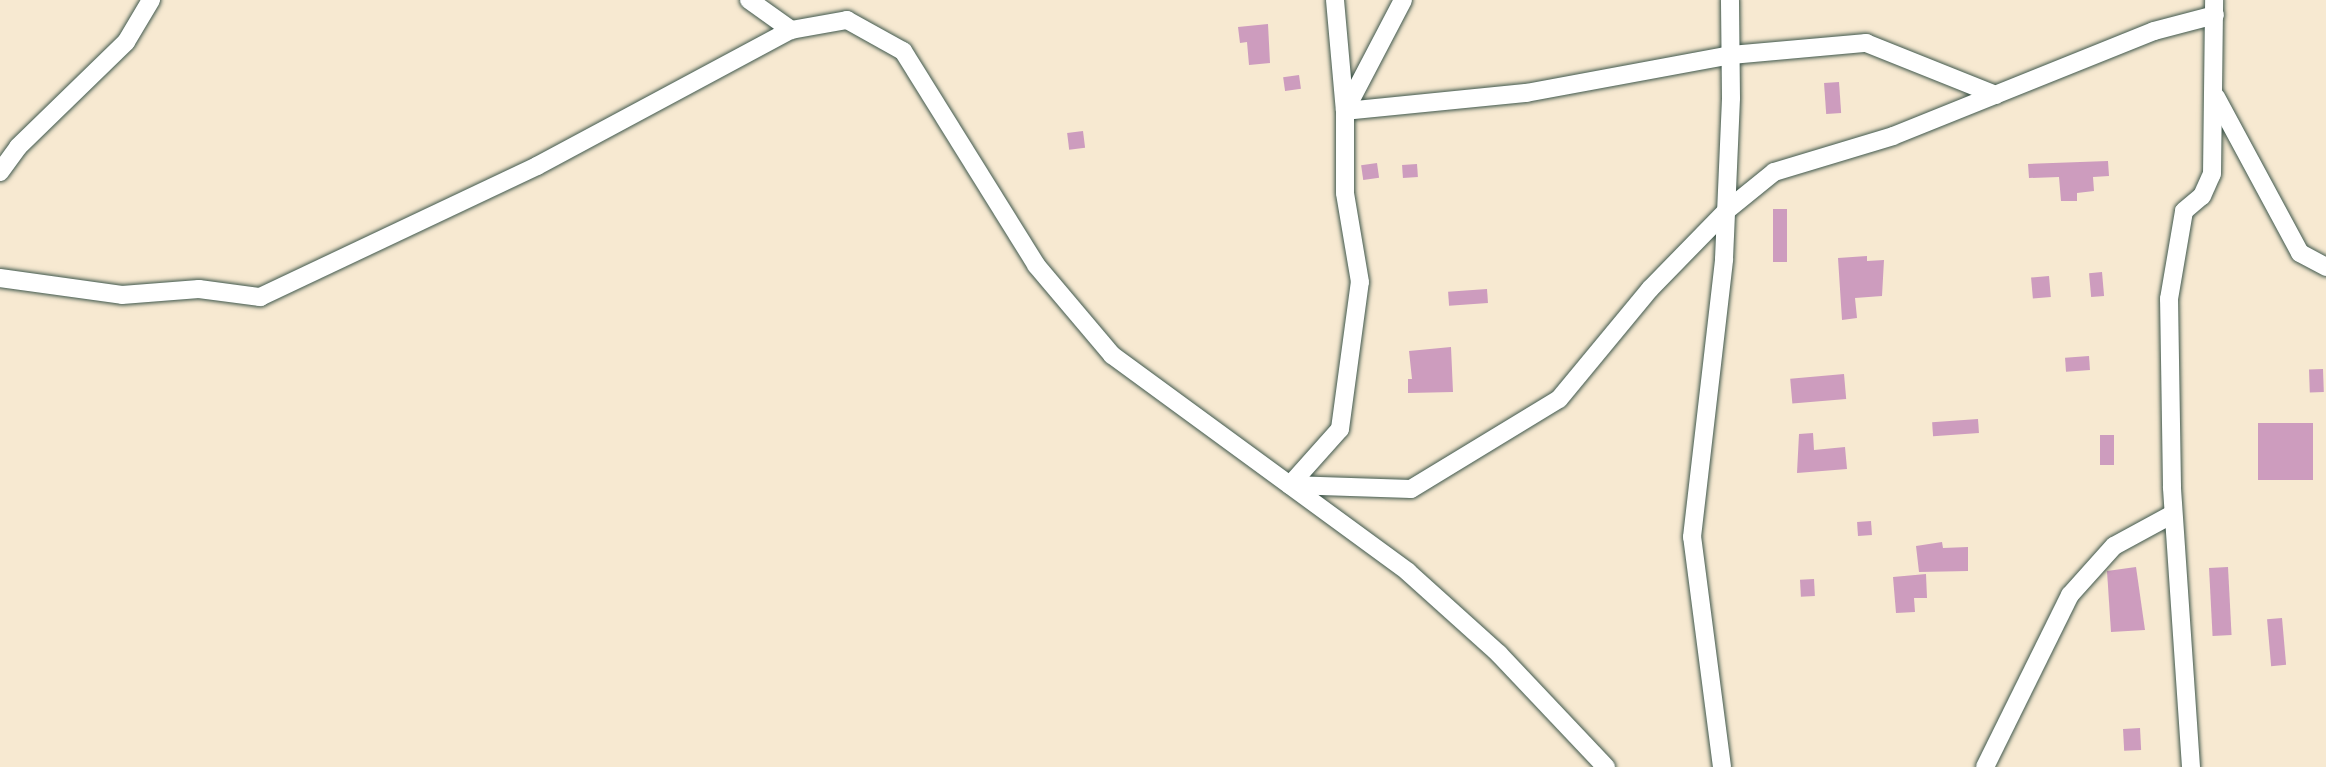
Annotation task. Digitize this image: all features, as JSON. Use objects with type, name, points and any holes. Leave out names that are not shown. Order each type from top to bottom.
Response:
[{"type":"street","points":[[0,172],[18,147],[126,41],[151,0]]},
{"type":"street","points":[[749,0],[790,30]]},
{"type":"street","points":[[1290,485],[1340,429],[1360,282],[1345,193],[1345,111],[1335,0]]},
{"type":"street","points":[[1345,111],[1402,0]]},
{"type":"street","points":[[1721,767],[1692,537],[1726,211],[1730,0]]},
{"type":"street","points":[[1290,485],[1411,489],[1559,399],[1650,289],[1726,211],[1774,172],[1893,136],[2215,7],[2216,97],[2212,174],[2202,195],[2184,211],[2169,299],[2173,514],[2191,767]]},
{"type":"street","points":[[0,278],[122,295],[199,289],[260,297],[537,166],[790,30],[847,20],[903,51],[1036,265],[1112,355],[1408,572],[1499,654],[1606,767]]},
{"type":"street","points":[[1345,111],[1526,93],[1731,55],[1866,43],[1996,95]]},
{"type":"street","points":[[2216,97],[2300,253],[2326,267]]},
{"type":"street","points":[[1985,767],[2070,595],[2114,546],[2173,514]]},
{"type":"building","points":[[1268,24],[1270,63],[1249,65],[1247,42],[1240,43],[1238,27]]},
{"type":"building","points":[[1299,75],[1301,89],[1285,91],[1283,77]]},
{"type":"building","points":[[1839,82],[1841,113],[1826,114],[1824,83]]},
{"type":"building","points":[[1083,131],[1085,148],[1069,150],[1067,133]]},
{"type":"building","points":[[2108,161],[2109,176],[2093,177],[2094,191],[2077,193],[2077,201],[2061,201],[2059,177],[2029,178],[2028,164]]},
{"type":"building","points":[[1377,163],[1379,178],[1363,180],[1361,165]]},
{"type":"building","points":[[1417,164],[1418,177],[1403,178],[1402,165]]},
{"type":"building","points":[[1773,209],[1787,209],[1787,262],[1773,262]]},
{"type":"building","points":[[1867,256],[1867,261],[1884,260],[1882,296],[1855,298],[1857,318],[1842,320],[1838,258]]},
{"type":"building","points":[[2102,272],[2104,296],[2091,297],[2089,273]]},
{"type":"building","points":[[2049,276],[2051,297],[2033,298],[2031,278]]},
{"type":"building","points":[[1487,289],[1488,303],[1449,306],[1448,292]]},
{"type":"building","points":[[1451,347],[1453,392],[1408,393],[1408,379],[1412,379],[1409,351]]},
{"type":"building","points":[[2089,356],[2090,370],[2066,372],[2065,358]]},
{"type":"building","points":[[2309,369],[2323,369],[2324,392],[2310,392]]},
{"type":"building","points":[[1844,374],[1846,399],[1792,404],[1790,379]]},
{"type":"building","points":[[1978,419],[1979,433],[1933,436],[1932,422]]},
{"type":"building","points":[[2258,423],[2313,423],[2313,480],[2258,480]]},
{"type":"building","points":[[1813,433],[1814,450],[1845,447],[1847,469],[1797,473],[1799,434]]},
{"type":"building","points":[[2100,435],[2114,435],[2114,465],[2100,465]]},
{"type":"building","points":[[1871,521],[1872,535],[1858,536],[1857,522]]},
{"type":"building","points":[[1942,542],[1943,548],[1968,547],[1968,571],[1919,572],[1916,546]]},
{"type":"building","points":[[2136,567],[2145,630],[2111,632],[2107,571]]},
{"type":"building","points":[[2228,567],[2232,635],[2213,636],[2209,568]]},
{"type":"building","points":[[1926,574],[1927,598],[1914,598],[1915,612],[1896,613],[1893,577]]},
{"type":"building","points":[[1814,579],[1815,596],[1801,597],[1800,580]]},
{"type":"building","points":[[2282,618],[2286,665],[2271,666],[2267,619]]},
{"type":"building","points":[[2140,728],[2141,750],[2124,751],[2123,729]]}]
